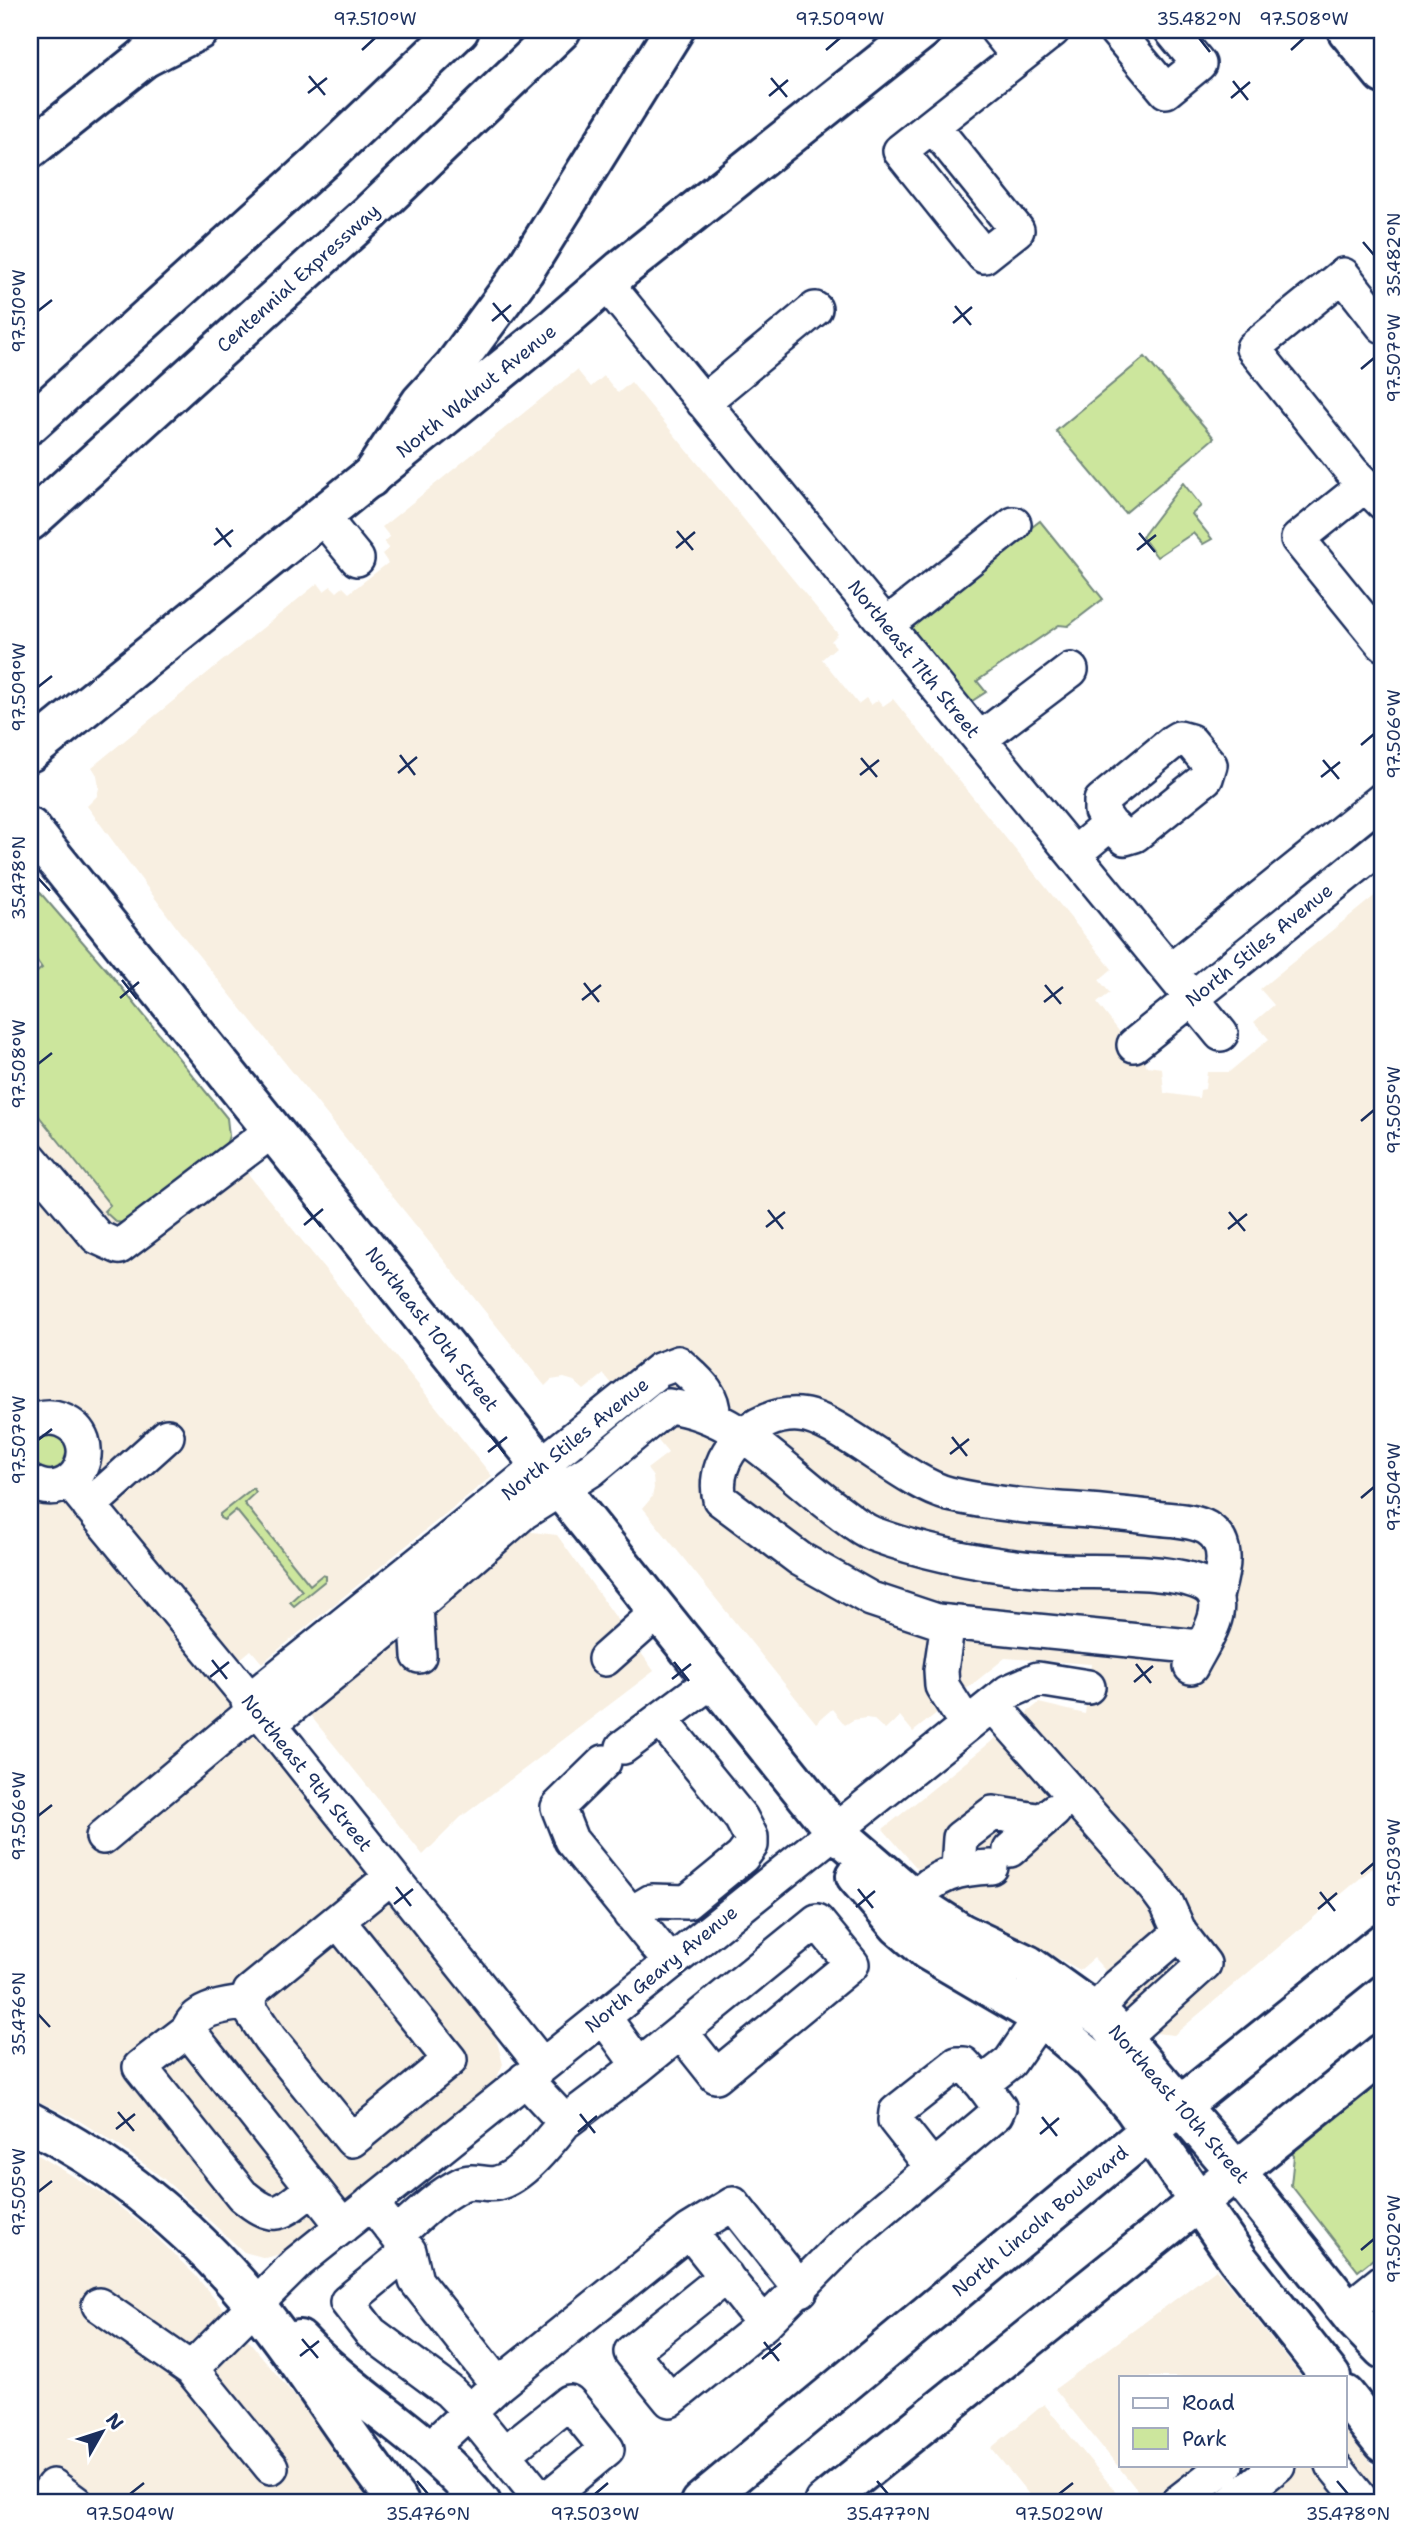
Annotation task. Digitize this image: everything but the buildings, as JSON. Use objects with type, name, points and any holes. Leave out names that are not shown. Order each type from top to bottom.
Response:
[{"type":"main road","points":[[30,149],[144,58],[170,30]]},
{"type":"main road","points":[[144,58],[199,30]]},
{"type":"main road","points":[[30,424],[320,162],[459,30]]},
{"type":"main road","name":"Centennial Expressway","points":[[30,521],[370,213],[561,30]]},
{"type":"main road","points":[[370,478],[421,402],[454,366],[524,271],[674,30]]},
{"type":"main road","name":"North Walnut Avenue","points":[[30,752],[922,30]]},
{"type":"main road","points":[[1347,30],[1383,74]]},
{"type":"main road","name":"Northeast 10th Street","points":[[30,828],[834,1830],[913,1900],[961,1933],[1107,1999],[1134,2026],[1181,2106],[1347,2310],[1383,2349]]},
{"type":"main road","name":"Northeast 10th Street","points":[[834,1830],[847,1866],[898,1926],[961,1973],[1041,2017],[1091,2059],[1149,2131],[1238,2259],[1330,2376]]},
{"type":"main road","name":"North Lincoln Boulevard","points":[[700,2503],[1149,2131],[1383,1943]]},
{"type":"main road","points":[[824,2503],[1383,2053]]},
{"type":"main road","points":[[30,2122],[77,2148],[139,2190],[199,2243],[254,2303],[363,2397],[430,2448],[481,2503]]},
{"type":"main road","points":[[254,2303],[365,2460],[399,2503]]},
{"type":"main road","points":[[1346,2396],[1383,2443]]},
{"type":"street","points":[[997,30],[1019,57]]},
{"type":"street","points":[[933,126],[1053,30]]},
{"type":"street","points":[[1115,30],[1166,91],[1199,64],[1171,30]]},
{"type":"street","points":[[1383,326],[1343,275],[1253,348],[1374,494],[1298,539],[1383,644]]},
{"type":"street","name":"Northeast 11th Street","points":[[606,284],[1221,1034]]},
{"type":"street","points":[[703,402],[815,309]]},
{"type":"street","points":[[321,515],[357,559]]},
{"type":"street","points":[[886,625],[1014,524]]},
{"type":"street","points":[[980,739],[1071,670]]},
{"type":"street","name":"North Stiles Avenue","points":[[1170,971],[1383,799]]},
{"type":"street","points":[[1074,854],[1110,824]]},
{"type":"street","name":"North Stiles Avenue","points":[[1134,1045],[1383,845]]},
{"type":"street","points":[[30,1158],[97,1237],[119,1247],[273,1130]]},
{"type":"street","name":"North Stiles Avenue","points":[[258,1712],[416,1606],[524,1512],[550,1477],[623,1397],[659,1370],[675,1363],[704,1387],[727,1426]]},
{"type":"street","name":"North Stiles Avenue","points":[[103,1837],[550,1477],[590,1469],[663,1408],[687,1409],[727,1426]]},
{"type":"street","points":[[798,1415],[815,1418],[893,1467],[947,1493],[1115,1512],[1205,1526],[1220,1540],[1223,1552],[1216,1596],[1219,1609],[1196,1657],[948,1622],[870,1600],[800,1559],[720,1499],[718,1476],[727,1426],[798,1415]]},
{"type":"street","points":[[30,1424],[44,1418],[56,1418],[76,1430],[85,1451],[79,1494]]},
{"type":"street","points":[[727,1426],[767,1450],[808,1489],[870,1533],[967,1560],[1045,1570],[1178,1578],[1203,1585],[1216,1596]]},
{"type":"street","points":[[30,1482],[79,1494],[167,1436]]},
{"type":"street","name":"Northeast 9th Street","points":[[79,1494],[391,1877],[534,2072],[565,2122]]},
{"type":"street","points":[[416,1606],[419,1656]]},
{"type":"street","points":[[605,1659],[659,1611]]},
{"type":"street","points":[[948,1622],[941,1670],[942,1686],[967,1725]]},
{"type":"street","name":"North Geary Avenue","points":[[191,2369],[254,2303],[343,2226],[764,1886],[1017,1686],[1038,1679],[1088,1686]]},
{"type":"street","points":[[670,1962],[571,1840],[558,1807],[614,1755],[713,1680]]},
{"type":"street","points":[[993,1705],[1167,1903],[1180,1933],[1203,1964],[1134,2026]]},
{"type":"street","points":[[630,1914],[652,1901],[687,1902],[742,1857],[751,1845],[751,1838],[741,1818],[662,1721]]},
{"type":"street","points":[[913,1900],[924,1888],[958,1868],[1001,1859],[1072,1796]]},
{"type":"street","points":[[958,1868],[960,1838],[993,1813],[1044,1821]]},
{"type":"street","points":[[742,1857],[764,1886]]},
{"type":"street","points":[[338,1921],[450,2060],[352,2140],[270,2039],[249,2008],[250,1992],[391,1877]]},
{"type":"street","points":[[504,2454],[449,2391],[371,2333],[347,2302],[461,2184],[496,2183],[509,2179],[542,2150],[565,2122],[639,2066],[817,1921],[852,1964],[716,2076],[681,2032]]},
{"type":"street","points":[[1107,1999],[1180,1933]]},
{"type":"street","points":[[249,2002],[208,2009],[189,2024],[188,2029],[140,2067],[242,2194],[259,2209],[269,2214],[277,2213],[313,2188]]},
{"type":"street","points":[[603,2016],[639,2066]]},
{"type":"street","points":[[982,2084],[1010,2062],[1041,2017]]},
{"type":"street","points":[[188,2029],[343,2226]]},
{"type":"street","points":[[726,2276],[631,2352],[670,2400],[764,2324],[801,2290],[849,2238],[996,2114],[999,2107],[964,2064],[957,2064],[896,2112],[895,2120],[932,2167]]},
{"type":"street","points":[[371,2203],[403,2243],[416,2281],[498,2385]]},
{"type":"street","points":[[430,2448],[498,2385],[689,2231],[733,2204],[801,2290]]},
{"type":"street","points":[[689,2231],[764,2324]]},
{"type":"street","points":[[1347,2310],[1383,2281]]},
{"type":"street","points":[[99,2305],[191,2369],[271,2467]]},
{"type":"street","points":[[1177,2503],[1225,2466]]},
{"type":"street","points":[[1231,2503],[1277,2466]]},
{"type":"street","points":[[1334,2466],[1364,2503]]},
{"type":"shaded area","points":[[577,370],[591,387],[604,376],[618,393],[631,382],[838,634],[831,641],[836,647],[822,659],[858,704],[866,698],[871,705],[878,700],[883,706],[893,699],[1112,969],[1099,980],[1110,993],[1097,1003],[1126,1040],[1134,1045],[1147,1066],[1162,1068],[1164,1093],[1199,1098],[1200,1090],[1205,1089],[1207,1072],[1229,1072],[1269,1039],[1254,1022],[1274,1005],[1260,989],[1383,889],[1383,1859],[1174,2035],[1145,2032],[1098,1990],[1110,1976],[1094,1958],[1080,1970],[942,1897],[883,1829],[1039,1703],[1085,1714],[1091,1664],[1005,1658],[913,1732],[900,1716],[885,1730],[873,1719],[866,1718],[853,1720],[845,1725],[832,1709],[816,1723],[643,1508],[652,1497],[654,1488],[653,1477],[647,1469],[668,1453],[604,1374],[584,1390],[574,1381],[564,1378],[551,1380],[545,1386],[183,936],[87,806],[97,796],[99,788],[97,775],[92,767],[318,583],[324,591],[331,586],[337,592],[343,587],[349,593],[388,563],[382,554],[389,548],[384,542],[390,537],[382,527]]},
{"type":"shaded area","points":[[30,951],[196,1164],[224,1144],[492,1476],[262,1663],[251,1650],[227,1670],[492,2023],[503,2064],[492,2089],[287,2252],[266,2258],[244,2252],[164,2179],[121,2147],[78,2120],[30,2097]]},
{"type":"shaded area","points":[[524,1531],[557,1535],[654,1671],[461,1817],[423,1855],[305,1709]]},
{"type":"shaded area","points":[[30,2150],[106,2196],[150,2231],[195,2275],[382,2503],[30,2503]]},
{"type":"shaded area","points":[[1216,2269],[1301,2376],[1119,2376],[1119,2466],[1346,2466],[1346,2431],[1383,2479],[1383,2503],[1123,2503],[1138,2491],[1055,2389]]},
{"type":"shaded area","points":[[1044,2404],[1116,2492],[1103,2503],[1036,2503],[991,2448]]},
{"type":"green space","points":[[1145,357],[1214,438],[1125,513],[1056,431]]},
{"type":"green space","points":[[1183,483],[1201,506],[1192,514],[1212,539],[1203,544],[1193,533],[1157,557],[1142,537]]},
{"type":"green space","points":[[1040,521],[1103,599],[1068,626],[1059,625],[977,681],[986,692],[969,703],[910,631],[910,625],[924,610]]},
{"type":"green space","points":[[1383,819],[1383,831],[1203,969],[1205,962]]},
{"type":"green space","points":[[30,881],[113,977],[227,1118],[229,1136],[225,1147],[124,1223],[116,1222],[104,1211],[110,1205],[30,1105],[30,978],[42,968],[30,951]]},
{"type":"green space","points":[[50,1435],[63,1440],[68,1453],[63,1466],[50,1471],[37,1466],[32,1453],[37,1440]]},
{"type":"green space","points":[[253,1488],[256,1492],[244,1503],[310,1585],[322,1575],[326,1576],[326,1580],[294,1606],[290,1602],[302,1591],[236,1510],[224,1520],[220,1518],[220,1514]]},
{"type":"green space","points":[[1383,2072],[1383,2251],[1358,2271],[1291,2185],[1294,2156],[1289,2148]]}]
